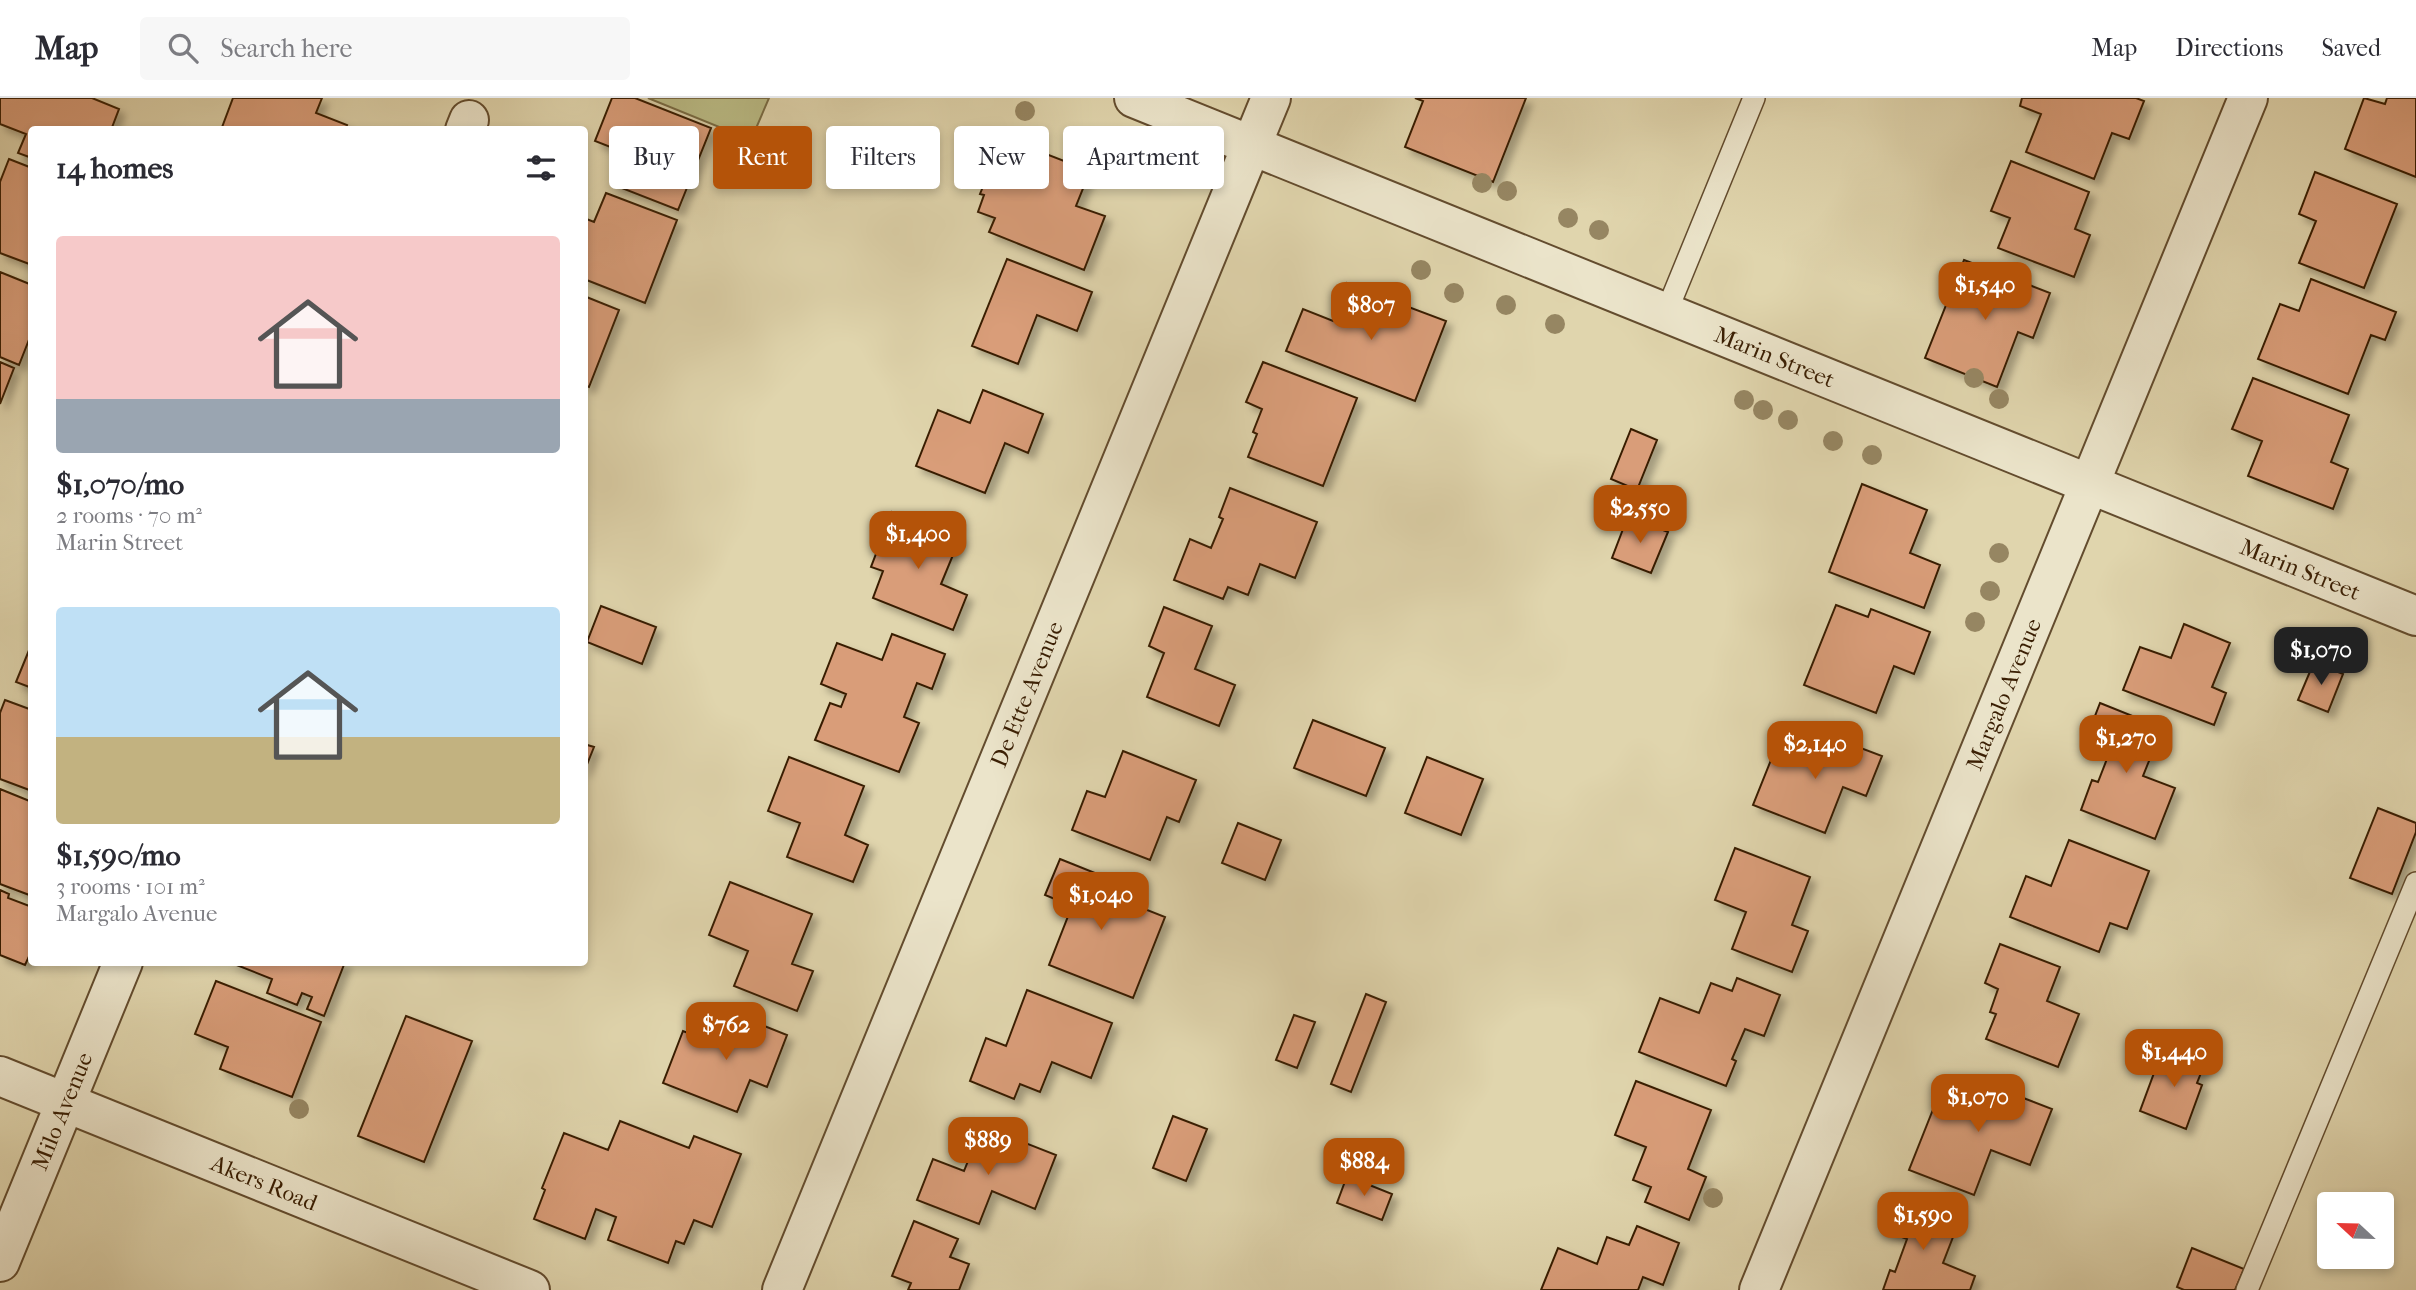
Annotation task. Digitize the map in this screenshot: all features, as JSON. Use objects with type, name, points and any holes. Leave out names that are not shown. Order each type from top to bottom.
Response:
[{"type":"street","name":"Marin Street","points":[[1134,98],[2416,616]]},
{"type":"street","name":"De Ette Avenue","points":[[782,1290],[1271,98]]},
{"type":"street","name":"Margalo Avenue","points":[[1759,1290],[2248,98]]},
{"type":"street","name":"Milo Avenue","points":[[0,1262],[121,966]]},
{"type":"street","name":"Akers Road","points":[[0,1076],[530,1290]]},
{"type":"lane","points":[[1666,313],[1754,98]]},
{"type":"lane","points":[[2247,1290],[2416,883]]},
{"type":"green space","points":[[648,98],[769,98],[757,126],[717,126]]},
{"type":"building","points":[[0,98],[92,98],[119,109],[113,126],[28,126],[28,157],[18,153],[26,134],[0,124]]},
{"type":"building","points":[[233,98],[322,98],[316,113],[347,125],[347,126],[222,126]]},
{"type":"building","points":[[612,98],[635,98],[711,128],[699,158],[699,126],[609,126],[609,146],[595,141]]},
{"type":"building","points":[[1415,98],[1526,98],[1493,182],[1405,147],[1423,101]]},
{"type":"building","points":[[2022,98],[2136,98],[2144,101],[2129,139],[2112,133],[2094,179],[2026,152],[2041,114],[2020,106]]},
{"type":"building","points":[[2364,98],[2385,104],[2387,98],[2416,98],[2416,177],[2345,149]]},
{"type":"building","points":[[1049,155],[1063,161],[1063,189],[1083,189],[1076,206],[1105,216],[1084,270],[989,232],[995,218],[978,212],[984,195],[980,194],[982,189],[1049,189]]},
{"type":"building","points":[[9,159],[28,166],[28,264],[0,253],[0,182]]},
{"type":"building","points":[[2011,161],[2089,192],[2075,229],[2090,235],[2074,277],[1998,248],[2010,218],[1991,211]]},
{"type":"building","points":[[2315,172],[2397,204],[2364,288],[2299,263],[2316,221],[2299,214]]},
{"type":"building","points":[[624,189],[686,189],[678,210]]},
{"type":"building","points":[[606,193],[677,220],[645,303],[588,281],[588,220],[594,222]]},
{"type":"building","points":[[1007,259],[1092,292],[1077,331],[1037,315],[1018,364],[972,346]]},
{"type":"building","points":[[1964,260],[2050,293],[2033,338],[2018,332],[1997,387],[1925,358]]},
{"type":"building","points":[[0,272],[28,283],[28,342],[19,365],[0,357]]},
{"type":"building","points":[[2311,279],[2396,312],[2385,340],[2371,335],[2348,394],[2258,359],[2280,304],[2299,311]]},
{"type":"building","points":[[1347,283],[1367,291],[1365,296],[1388,304],[1390,300],[1446,321],[1415,401],[1286,351],[1303,309],[1333,321]]},
{"type":"building","points":[[588,298],[619,310],[588,387]]},
{"type":"building","points":[[0,362],[14,368],[0,404]]},
{"type":"building","points":[[1263,362],[1357,398],[1323,486],[1248,457],[1257,434],[1253,432],[1262,409],[1246,402]]},
{"type":"building","points":[[2253,378],[2349,415],[2331,462],[2348,469],[2333,509],[2248,476],[2262,441],[2232,429]]},
{"type":"building","points":[[983,390],[1043,414],[1028,453],[1005,443],[985,493],[916,466],[938,410],[970,423]]},
{"type":"building","points":[[1631,429],[1657,440],[1637,490],[1611,479]]},
{"type":"building","points":[[1862,484],[1927,510],[1910,553],[1940,565],[1924,608],[1829,572]]},
{"type":"building","points":[[1230,488],[1317,522],[1295,578],[1260,564],[1248,595],[1228,587],[1223,599],[1174,580],[1190,539],[1211,548],[1223,519],[1219,517]]},
{"type":"building","points":[[892,512],[960,538],[941,584],[967,595],[953,630],[873,598],[883,571],[871,567]]},
{"type":"building","points":[[1628,516],[1668,532],[1651,573],[1612,558]]},
{"type":"building","points":[[1836,605],[1868,617],[1871,609],[1930,632],[1914,674],[1894,666],[1876,713],[1804,685]]},
{"type":"building","points":[[601,606],[656,627],[642,664],[588,642]]},
{"type":"building","points":[[1164,607],[1212,626],[1195,669],[1235,685],[1219,726],[1147,697],[1164,653],[1149,646]]},
{"type":"building","points":[[2184,624],[2230,643],[2212,687],[2226,693],[2214,725],[2123,690],[2140,647],[2171,658]]},
{"type":"building","points":[[892,634],[945,654],[932,689],[917,683],[904,717],[919,723],[899,772],[815,740],[830,703],[841,707],[846,694],[821,684],[837,643],[882,660]]},
{"type":"building","points":[[28,653],[28,686],[16,682]]},
{"type":"building","points":[[2314,662],[2343,674],[2328,712],[2298,700]]},
{"type":"building","points":[[5,700],[28,709],[28,790],[0,779],[0,713]]},
{"type":"building","points":[[2100,703],[2145,721],[2140,734],[2157,741],[2143,776],[2175,788],[2155,839],[2081,810],[2092,780],[2098,782],[2110,751],[2085,742]]},
{"type":"building","points":[[1313,720],[1385,748],[1366,796],[1294,768]]},
{"type":"building","points":[[1821,733],[1882,756],[1866,796],[1843,787],[1825,833],[1753,805],[1777,745],[1811,759]]},
{"type":"building","points":[[588,745],[594,747],[588,762]]},
{"type":"building","points":[[1123,751],[1196,780],[1179,822],[1167,817],[1150,860],[1072,830],[1087,791],[1105,797]]},
{"type":"building","points":[[789,757],[864,786],[845,835],[868,845],[853,882],[787,857],[800,823],[768,811]]},
{"type":"building","points":[[1427,757],[1483,779],[1461,835],[1405,813]]},
{"type":"building","points":[[0,789],[28,800],[28,894],[0,884]]},
{"type":"building","points":[[2378,808],[2416,823],[2416,832],[2392,894],[2350,878]]},
{"type":"building","points":[[1238,823],[1281,840],[1265,880],[1222,863]]},
{"type":"building","points":[[2069,840],[2149,871],[2127,929],[2110,923],[2099,952],[2010,917],[2026,876],[2051,886]]},
{"type":"building","points":[[1735,848],[1810,877],[1792,925],[1808,931],[1792,972],[1732,949],[1746,912],[1715,900]]},
{"type":"building","points":[[1060,859],[1105,877],[1099,891],[1165,917],[1133,998],[1049,965],[1072,906],[1045,895]]},
{"type":"building","points":[[730,882],[812,914],[792,964],[813,971],[797,1011],[734,986],[748,951],[709,935]]},
{"type":"building","points":[[0,890],[9,894],[8,898],[28,906],[28,959],[25,965],[0,955]]},
{"type":"building","points":[[2000,944],[2060,967],[2047,1001],[2079,1014],[2058,1067],[1986,1039],[1996,1014],[1990,1012],[1998,989],[1985,983]]},
{"type":"building","points":[[239,966],[343,966],[324,1016],[307,1009],[312,997],[302,993],[297,1005],[267,993],[272,979]]},
{"type":"building","points":[[1737,978],[1780,995],[1764,1036],[1745,1029],[1732,1059],[1736,1061],[1726,1086],[1639,1052],[1660,998],[1699,1013],[1711,983],[1732,991]]},
{"type":"building","points":[[216,981],[321,1022],[292,1097],[220,1069],[228,1047],[195,1034]]},
{"type":"building","points":[[1027,990],[1112,1023],[1091,1078],[1052,1062],[1040,1092],[1020,1084],[1014,1099],[970,1081],[986,1038],[1006,1046]]},
{"type":"building","points":[[1366,994],[1386,1002],[1351,1092],[1331,1084]]},
{"type":"building","points":[[729,1012],[787,1035],[767,1087],[750,1080],[737,1112],[663,1083],[683,1031],[716,1044]]},
{"type":"building","points":[[1294,1015],[1315,1022],[1297,1068],[1276,1060]]},
{"type":"building","points":[[406,1016],[472,1041],[424,1162],[358,1136]]},
{"type":"building","points":[[2169,1049],[2205,1063],[2197,1083],[2202,1085],[2186,1129],[2140,1111],[2157,1065],[2162,1066]]},
{"type":"building","points":[[1966,1076],[2052,1109],[2030,1165],[1991,1150],[1974,1195],[1909,1170],[1936,1102],[1953,1108]]},
{"type":"building","points":[[1636,1081],[1711,1110],[1688,1169],[1706,1177],[1689,1220],[1645,1202],[1651,1187],[1633,1180],[1646,1147],[1615,1135]]},
{"type":"building","points":[[1173,1116],[1207,1129],[1186,1181],[1153,1168]]},
{"type":"building","points":[[620,1121],[689,1148],[694,1136],[741,1154],[712,1227],[694,1220],[684,1244],[676,1241],[668,1263],[608,1240],[616,1217],[596,1209],[585,1239],[534,1219],[545,1190],[542,1188],[564,1133],[608,1150]]},
{"type":"building","points":[[982,1126],[1056,1155],[1035,1209],[992,1191],[979,1224],[917,1200],[933,1159],[964,1171]]},
{"type":"building","points":[[1347,1176],[1392,1194],[1382,1220],[1337,1203]]},
{"type":"building","points":[[1901,1195],[1941,1211],[1935,1229],[1953,1237],[1943,1263],[1975,1276],[1970,1290],[1883,1290],[1890,1270],[1895,1272],[1907,1239],[1886,1231]]},
{"type":"building","points":[[914,1221],[958,1239],[950,1257],[969,1264],[959,1290],[908,1290],[911,1283],[892,1276]]},
{"type":"building","points":[[1637,1226],[1679,1243],[1663,1285],[1643,1277],[1638,1290],[1541,1290],[1558,1248],[1597,1264],[1607,1237],[1629,1245]]},
{"type":"building","points":[[2192,1248],[2244,1269],[2235,1290],[2184,1290],[2177,1287]]}]
